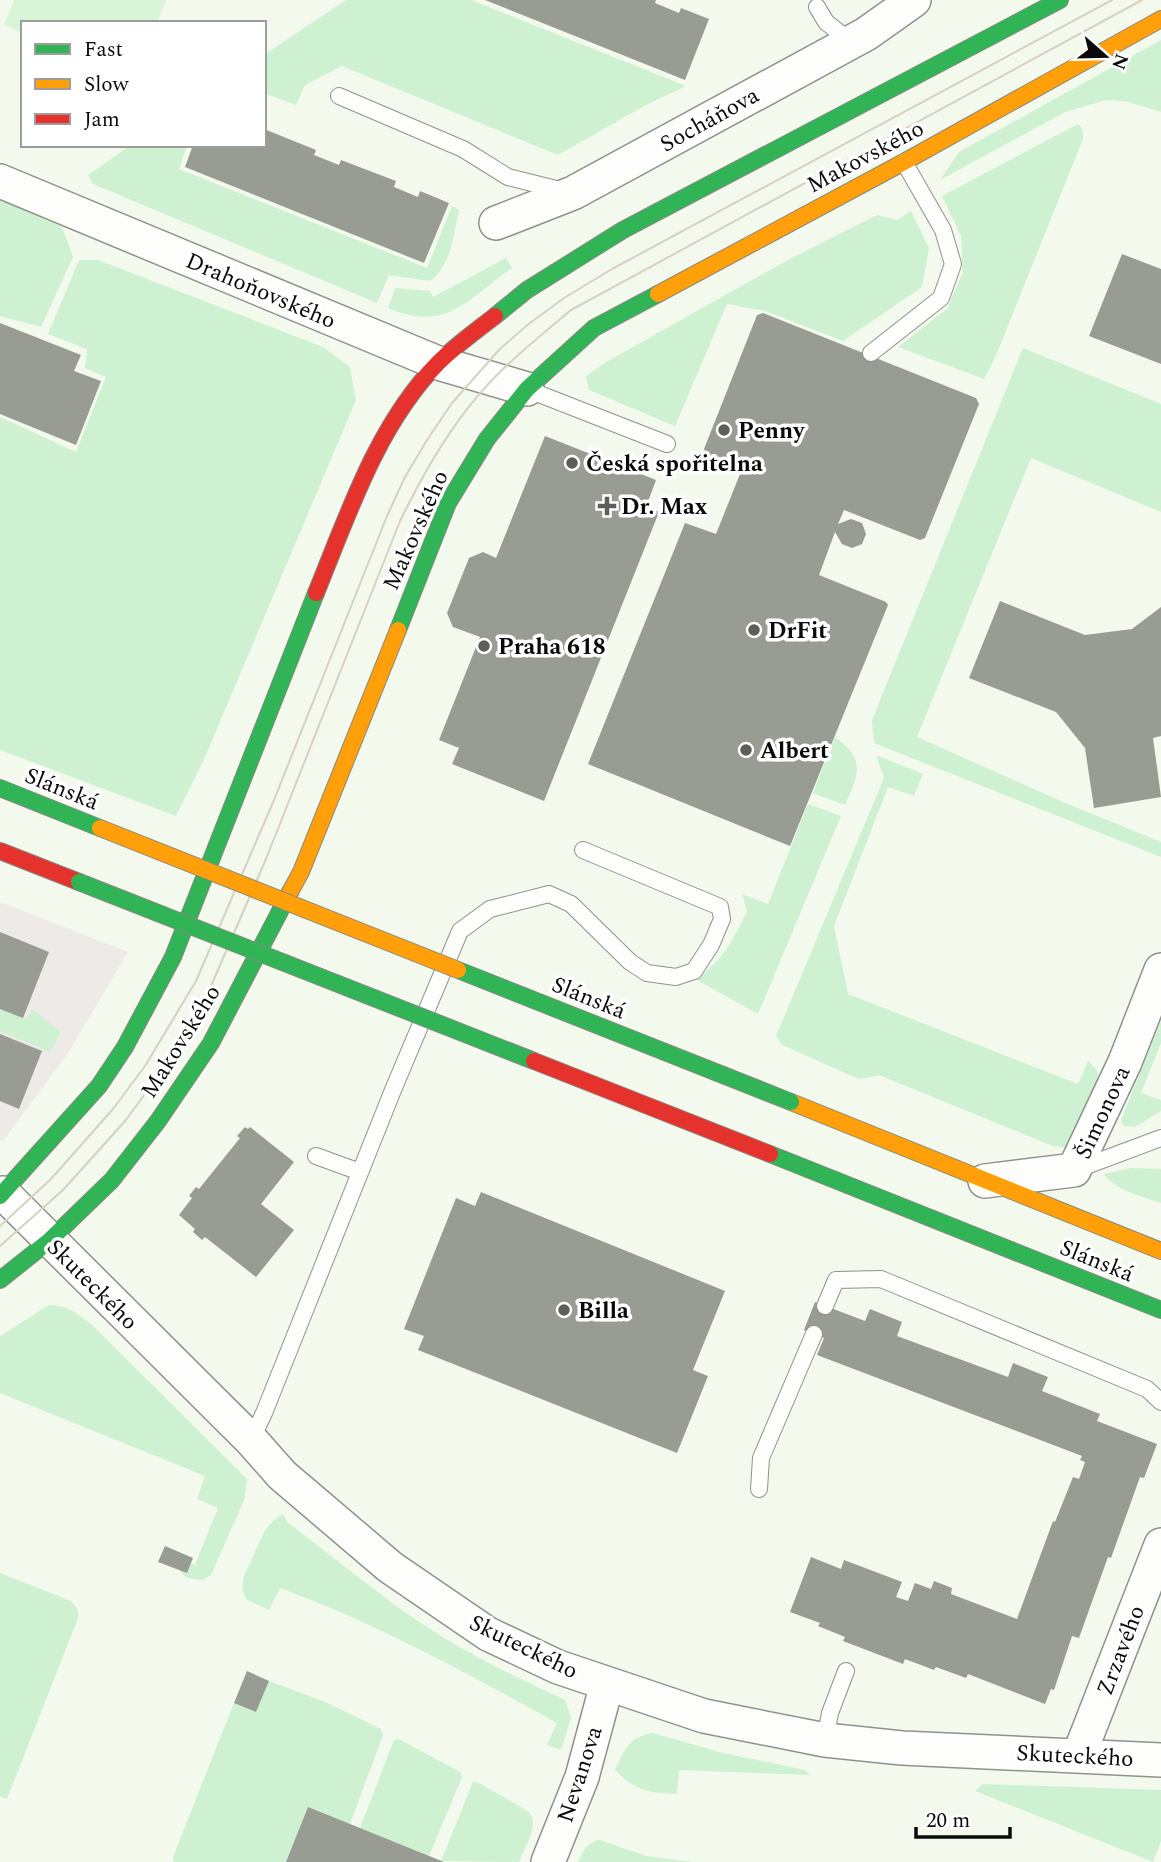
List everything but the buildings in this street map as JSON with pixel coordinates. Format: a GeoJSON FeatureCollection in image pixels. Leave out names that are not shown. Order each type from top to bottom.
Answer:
{"type":"FeatureCollection","features":[{"type":"Feature","properties":{"kind":"street","name":"Socháňova"},"geometry":{"type":"LineString","coordinates":[[496,223],[573,193],[851,42],[914,0]]}},
{"type":"Feature","properties":{"kind":"street","name":"Makovského"},"geometry":{"type":"LineString","coordinates":[[1,1193],[99,1086],[125,1047],[167,968],[306,614],[354,502],[381,444],[408,400],[438,363],[527,290],[623,230],[1060,0]]}},
{"type":"Feature","properties":{"kind":"street","name":"Makovského"},"geometry":{"type":"LineString","coordinates":[[0,1280],[49,1241],[112,1180],[158,1121],[211,1043],[301,872],[448,503],[486,439],[527,389],[594,328],[904,162],[1161,19]]}},
{"type":"Feature","properties":{"kind":"street","name":"Drahoňovského"},"geometry":{"type":"LineString","coordinates":[[0,181],[438,363],[527,389]]}},
{"type":"Feature","properties":{"kind":"street","name":"Slánská"},"geometry":{"type":"LineString","coordinates":[[0,788],[1161,1251]]}},
{"type":"Feature","properties":{"kind":"street","name":"Slánská"},"geometry":{"type":"LineString","coordinates":[[0,850],[1161,1310]]}},
{"type":"Feature","properties":{"kind":"street","name":"Šimonova"},"geometry":{"type":"LineString","coordinates":[[985,1181],[1074,1170],[1125,1062],[1161,970]]}},
{"type":"Feature","properties":{"kind":"street","name":"Skuteckého"},"geometry":{"type":"LineString","coordinates":[[1,1193],[251,1440],[282,1475],[401,1575],[488,1634],[558,1667],[704,1716],[825,1740],[902,1748],[1161,1760]]}},
{"type":"Feature","properties":{"kind":"street","name":"Zrzavého"},"geometry":{"type":"LineString","coordinates":[[1079,1755],[1161,1545]]}},
{"type":"Feature","properties":{"kind":"street","name":"Nevanova"},"geometry":{"type":"LineString","coordinates":[[548,1862],[582,1777],[607,1684]]}},
{"type":"Feature","properties":{"kind":"lane"},"geometry":{"type":"LineString","coordinates":[[817,7],[826,22],[851,42]]}},
{"type":"Feature","properties":{"kind":"lane"},"geometry":{"type":"LineString","coordinates":[[339,96],[463,149],[508,177],[573,193]]}},
{"type":"Feature","properties":{"kind":"lane"},"geometry":{"type":"LineString","coordinates":[[871,353],[941,298],[953,264],[943,230],[904,162]]}},
{"type":"Feature","properties":{"kind":"lane"},"geometry":{"type":"LineString","coordinates":[[527,389],[667,444]]}},
{"type":"Feature","properties":{"kind":"lane"},"geometry":{"type":"LineString","coordinates":[[251,1440],[460,931],[490,909],[549,894],[571,904],[630,962],[648,973],[676,977],[694,971],[711,945],[722,919],[720,907],[583,850]]}},
{"type":"Feature","properties":{"kind":"lane"},"geometry":{"type":"LineString","coordinates":[[1074,1170],[1161,1138]]}},
{"type":"Feature","properties":{"kind":"lane"},"geometry":{"type":"LineString","coordinates":[[316,1156],[360,1172]]}},
{"type":"Feature","properties":{"kind":"lane"},"geometry":{"type":"LineString","coordinates":[[825,1306],[836,1280],[881,1279],[1147,1389],[1161,1402]]}},
{"type":"Feature","properties":{"kind":"lane"},"geometry":{"type":"LineString","coordinates":[[759,1489],[761,1458],[814,1334]]}},
{"type":"Feature","properties":{"kind":"lane"},"geometry":{"type":"LineString","coordinates":[[825,1740],[830,1713],[846,1671]]}},
{"type":"Feature","properties":{"kind":"shaded area"},"geometry":{"type":"Polygon","coordinates":[[[0,902],[128,952],[68,1053],[3,1141],[0,1141],[0,902]]]}},
{"type":"Feature","properties":{"kind":"green space"},"geometry":{"type":"Polygon","coordinates":[[[14,0],[166,0],[158,21],[21,21],[21,32],[4,25],[14,0]]]}},
{"type":"Feature","properties":{"kind":"green space"},"geometry":{"type":"Polygon","coordinates":[[[346,0],[471,0],[686,86],[646,105],[558,155],[342,66],[305,85],[296,105],[266,94],[266,54],[346,0]]]}},
{"type":"Feature","properties":{"kind":"green space"},"geometry":{"type":"Polygon","coordinates":[[[1161,40],[1161,112],[1125,101],[1106,100],[1065,112],[940,180],[959,152],[1161,40]]]}},
{"type":"Feature","properties":{"kind":"green space"},"geometry":{"type":"Polygon","coordinates":[[[1078,124],[1082,128],[1083,139],[995,358],[984,379],[898,347],[947,309],[963,272],[961,236],[942,196],[1078,124]]]}},
{"type":"Feature","properties":{"kind":"green space"},"geometry":{"type":"Polygon","coordinates":[[[128,147],[186,147],[179,169],[427,268],[452,206],[459,210],[447,258],[437,274],[430,281],[389,275],[377,303],[93,184],[88,175],[128,147]]]}},
{"type":"Feature","properties":{"kind":"green space"},"geometry":{"type":"Polygon","coordinates":[[[0,200],[62,227],[73,257],[41,327],[0,316],[0,200]]]}},
{"type":"Feature","properties":{"kind":"green space"},"geometry":{"type":"Polygon","coordinates":[[[911,211],[929,248],[922,287],[843,341],[765,311],[727,304],[675,426],[589,390],[586,376],[608,361],[786,261],[877,215],[897,220],[911,211]]]}},
{"type":"Feature","properties":{"kind":"green space"},"geometry":{"type":"Polygon","coordinates":[[[506,258],[512,268],[469,301],[441,315],[408,315],[388,308],[395,288],[430,291],[433,297],[506,258]]]}},
{"type":"Feature","properties":{"kind":"green space"},"geometry":{"type":"Polygon","coordinates":[[[79,260],[98,260],[323,347],[350,367],[356,400],[205,757],[176,816],[0,750],[0,417],[76,452],[106,377],[85,368],[87,349],[48,334],[79,260]]]}},
{"type":"Feature","properties":{"kind":"green space"},"geometry":{"type":"Polygon","coordinates":[[[1023,348],[1161,404],[1161,512],[1031,458],[917,737],[1161,842],[1161,857],[874,743],[872,720],[1023,348]]]}},
{"type":"Feature","properties":{"kind":"green space"},"geometry":{"type":"Polygon","coordinates":[[[835,737],[852,753],[856,761],[856,776],[845,805],[813,793],[835,737]]]}},
{"type":"Feature","properties":{"kind":"green space"},"geometry":{"type":"Polygon","coordinates":[[[876,755],[923,774],[914,796],[888,787],[834,926],[848,994],[1078,1084],[1088,1061],[1096,1069],[1100,1080],[1071,1148],[1053,1146],[879,1075],[859,1079],[782,1045],[776,1036],[884,778],[876,755]]]}},
{"type":"Feature","properties":{"kind":"green space"},"geometry":{"type":"Polygon","coordinates":[[[808,804],[841,816],[758,1014],[695,979],[713,966],[737,932],[747,912],[742,894],[768,904],[808,804]]]}},
{"type":"Feature","properties":{"kind":"green space"},"geometry":{"type":"Polygon","coordinates":[[[0,1009],[27,1019],[32,1009],[61,1032],[50,1052],[0,1031],[0,1009]]]}},
{"type":"Feature","properties":{"kind":"green space"},"geometry":{"type":"Polygon","coordinates":[[[1161,1021],[1161,1043],[1141,1093],[1161,1100],[1161,1111],[1135,1127],[1124,1126],[1121,1120],[1161,1021]]]}},
{"type":"Feature","properties":{"kind":"green space"},"geometry":{"type":"Polygon","coordinates":[[[1131,1168],[1161,1169],[1161,1203],[1122,1189],[1104,1174],[1131,1168]]]}},
{"type":"Feature","properties":{"kind":"green space"},"geometry":{"type":"Polygon","coordinates":[[[49,1305],[67,1308],[91,1324],[247,1479],[245,1498],[211,1575],[202,1580],[187,1578],[177,1568],[175,1557],[195,1565],[218,1508],[197,1499],[205,1476],[0,1393],[0,1336],[49,1305]]]}},
{"type":"Feature","properties":{"kind":"green space"},"geometry":{"type":"Polygon","coordinates":[[[283,1514],[287,1522],[382,1596],[433,1631],[489,1663],[565,1700],[571,1718],[561,1750],[547,1745],[557,1723],[387,1633],[280,1588],[269,1610],[247,1600],[242,1590],[244,1576],[265,1530],[283,1514]]]}},
{"type":"Feature","properties":{"kind":"green space"},"geometry":{"type":"Polygon","coordinates":[[[0,1573],[71,1601],[78,1610],[78,1618],[7,1799],[0,1796],[0,1573]]]}},
{"type":"Feature","properties":{"kind":"green space"},"geometry":{"type":"Polygon","coordinates":[[[269,1681],[323,1701],[381,1729],[383,1735],[350,1824],[286,1862],[174,1862],[173,1857],[234,1703],[256,1712],[269,1681]]]}},
{"type":"Feature","properties":{"kind":"green space"},"geometry":{"type":"Polygon","coordinates":[[[653,1733],[723,1753],[805,1770],[810,1775],[679,1770],[677,1794],[650,1792],[636,1787],[615,1770],[624,1751],[633,1741],[653,1733]]]}},
{"type":"Feature","properties":{"kind":"green space"},"geometry":{"type":"Polygon","coordinates":[[[399,1739],[460,1772],[462,1777],[429,1856],[360,1828],[394,1740],[399,1739]]]}},
{"type":"Feature","properties":{"kind":"green space"},"geometry":{"type":"Polygon","coordinates":[[[473,1782],[529,1812],[532,1817],[532,1830],[519,1862],[441,1861],[473,1782]]]}},
{"type":"Feature","properties":{"kind":"green space"},"geometry":{"type":"Polygon","coordinates":[[[983,1784],[1161,1790],[1161,1841],[1153,1862],[975,1791],[983,1784]]]}},
{"type":"Feature","properties":{"kind":"green space"},"geometry":{"type":"Polygon","coordinates":[[[600,1840],[646,1856],[693,1862],[578,1862],[589,1845],[600,1840]]]}},
{"type":"Feature","properties":{"kind":"tram line"},"geometry":{"type":"LineString","coordinates":[[0,1226],[51,1179],[113,1109],[145,1066],[196,981],[274,800],[405,477],[452,403],[499,350],[564,298],[612,269],[1112,0]]}},
{"type":"Feature","properties":{"kind":"tram line"},"geometry":{"type":"LineString","coordinates":[[0,1246],[63,1190],[126,1120],[160,1073],[211,986],[266,859],[400,521],[441,446],[466,410],[494,378],[571,310],[1142,0]]}},
{"type":"Feature","properties":{"kind":"traffic: fast"},"geometry":{"type":"LineString","coordinates":[[495,316],[527,290],[623,230],[1060,0]]}},
{"type":"Feature","properties":{"kind":"traffic: fast"},"geometry":{"type":"LineString","coordinates":[[398,630],[448,503],[487,439],[527,389],[594,328],[658,294]]}},
{"type":"Feature","properties":{"kind":"traffic: fast"},"geometry":{"type":"LineString","coordinates":[[0,1196],[99,1086],[125,1047],[173,957],[316,593]]}},
{"type":"Feature","properties":{"kind":"traffic: fast"},"geometry":{"type":"LineString","coordinates":[[0,788],[100,828]]}},
{"type":"Feature","properties":{"kind":"traffic: fast"},"geometry":{"type":"LineString","coordinates":[[79,882],[534,1061]]}},
{"type":"Feature","properties":{"kind":"traffic: fast"},"geometry":{"type":"LineString","coordinates":[[0,1280],[49,1241],[112,1180],[158,1121],[211,1043],[290,892]]}},
{"type":"Feature","properties":{"kind":"traffic: fast"},"geometry":{"type":"LineString","coordinates":[[458,970],[791,1102]]}},
{"type":"Feature","properties":{"kind":"traffic: fast"},"geometry":{"type":"LineString","coordinates":[[770,1154],[1161,1310]]}},
{"type":"Feature","properties":{"kind":"traffic: slow"},"geometry":{"type":"LineString","coordinates":[[658,294],[904,162],[1161,19]]}},
{"type":"Feature","properties":{"kind":"traffic: slow"},"geometry":{"type":"LineString","coordinates":[[290,892],[301,872],[398,630]]}},
{"type":"Feature","properties":{"kind":"traffic: slow"},"geometry":{"type":"LineString","coordinates":[[100,828],[458,970]]}},
{"type":"Feature","properties":{"kind":"traffic: slow"},"geometry":{"type":"LineString","coordinates":[[791,1102],[1161,1251]]}},
{"type":"Feature","properties":{"kind":"traffic: jam"},"geometry":{"type":"LineString","coordinates":[[316,593],[366,472],[398,414],[438,363],[495,316]]}},
{"type":"Feature","properties":{"kind":"traffic: jam"},"geometry":{"type":"LineString","coordinates":[[0,851],[79,882]]}},
{"type":"Feature","properties":{"kind":"traffic: jam"},"geometry":{"type":"LineString","coordinates":[[534,1061],[770,1154]]}},
{"type":"Feature","properties":{"kind":"place","name":"Penny"},"geometry":{"type":"Point","coordinates":[724,430]}},
{"type":"Feature","properties":{"kind":"place","name":"Česká spořitelna"},"geometry":{"type":"Point","coordinates":[572,463]}},
{"type":"Feature","properties":{"kind":"place","name":"Dr. Max"},"geometry":{"type":"Point","coordinates":[607,506]}},
{"type":"Feature","properties":{"kind":"place","name":"DrFit"},"geometry":{"type":"Point","coordinates":[754,630]}},
{"type":"Feature","properties":{"kind":"place","name":"Praha 618"},"geometry":{"type":"Point","coordinates":[484,646]}},
{"type":"Feature","properties":{"kind":"place","name":"Albert"},"geometry":{"type":"Point","coordinates":[746,750]}},
{"type":"Feature","properties":{"kind":"place","name":"Billa"},"geometry":{"type":"Point","coordinates":[564,1310]}}]}
